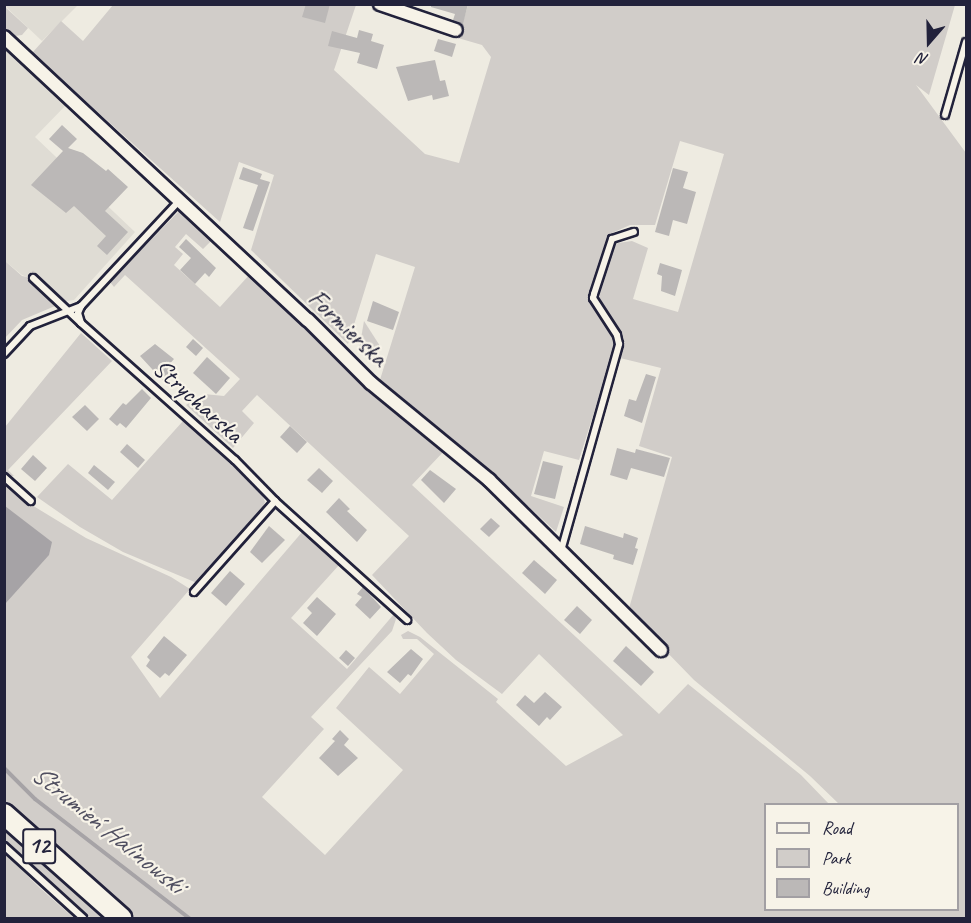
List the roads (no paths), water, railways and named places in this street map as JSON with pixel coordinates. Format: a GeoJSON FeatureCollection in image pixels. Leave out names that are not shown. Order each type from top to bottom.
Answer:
{"type":"FeatureCollection","features":[{"type":"Feature","properties":{"kind":"main road","name":"12"},"geometry":{"type":"LineString","coordinates":[[4,814],[121,918]]}},
{"type":"Feature","properties":{"kind":"street"},"geometry":{"type":"LineString","coordinates":[[387,6],[456,30]]}},
{"type":"Feature","properties":{"kind":"street","name":"Formierska"},"geometry":{"type":"LineString","coordinates":[[4,37],[308,320],[371,383],[489,480],[661,650]]}},
{"type":"Feature","properties":{"kind":"lane"},"geometry":{"type":"LineString","coordinates":[[945,115],[966,42]]}},
{"type":"Feature","properties":{"kind":"lane"},"geometry":{"type":"LineString","coordinates":[[81,323],[78,313],[81,306],[180,200]]}},
{"type":"Feature","properties":{"kind":"lane"},"geometry":{"type":"LineString","coordinates":[[561,551],[619,344],[617,335],[593,298],[612,239],[634,232]]}},
{"type":"Feature","properties":{"kind":"lane","name":"Strycharska"},"geometry":{"type":"LineString","coordinates":[[33,278],[407,620]]}},
{"type":"Feature","properties":{"kind":"lane"},"geometry":{"type":"LineString","coordinates":[[4,354],[30,326],[81,306]]}},
{"type":"Feature","properties":{"kind":"lane"},"geometry":{"type":"LineString","coordinates":[[4,477],[31,501]]}},
{"type":"Feature","properties":{"kind":"lane"},"geometry":{"type":"LineString","coordinates":[[194,592],[275,501]]}},
{"type":"Feature","properties":{"kind":"lane"},"geometry":{"type":"LineString","coordinates":[[4,846],[83,918]]}},
{"type":"Feature","properties":{"kind":"waterway","name":"Strumień Halinowski"},"geometry":{"type":"LineString","coordinates":[[4,768],[35,799],[189,918]]}}]}
